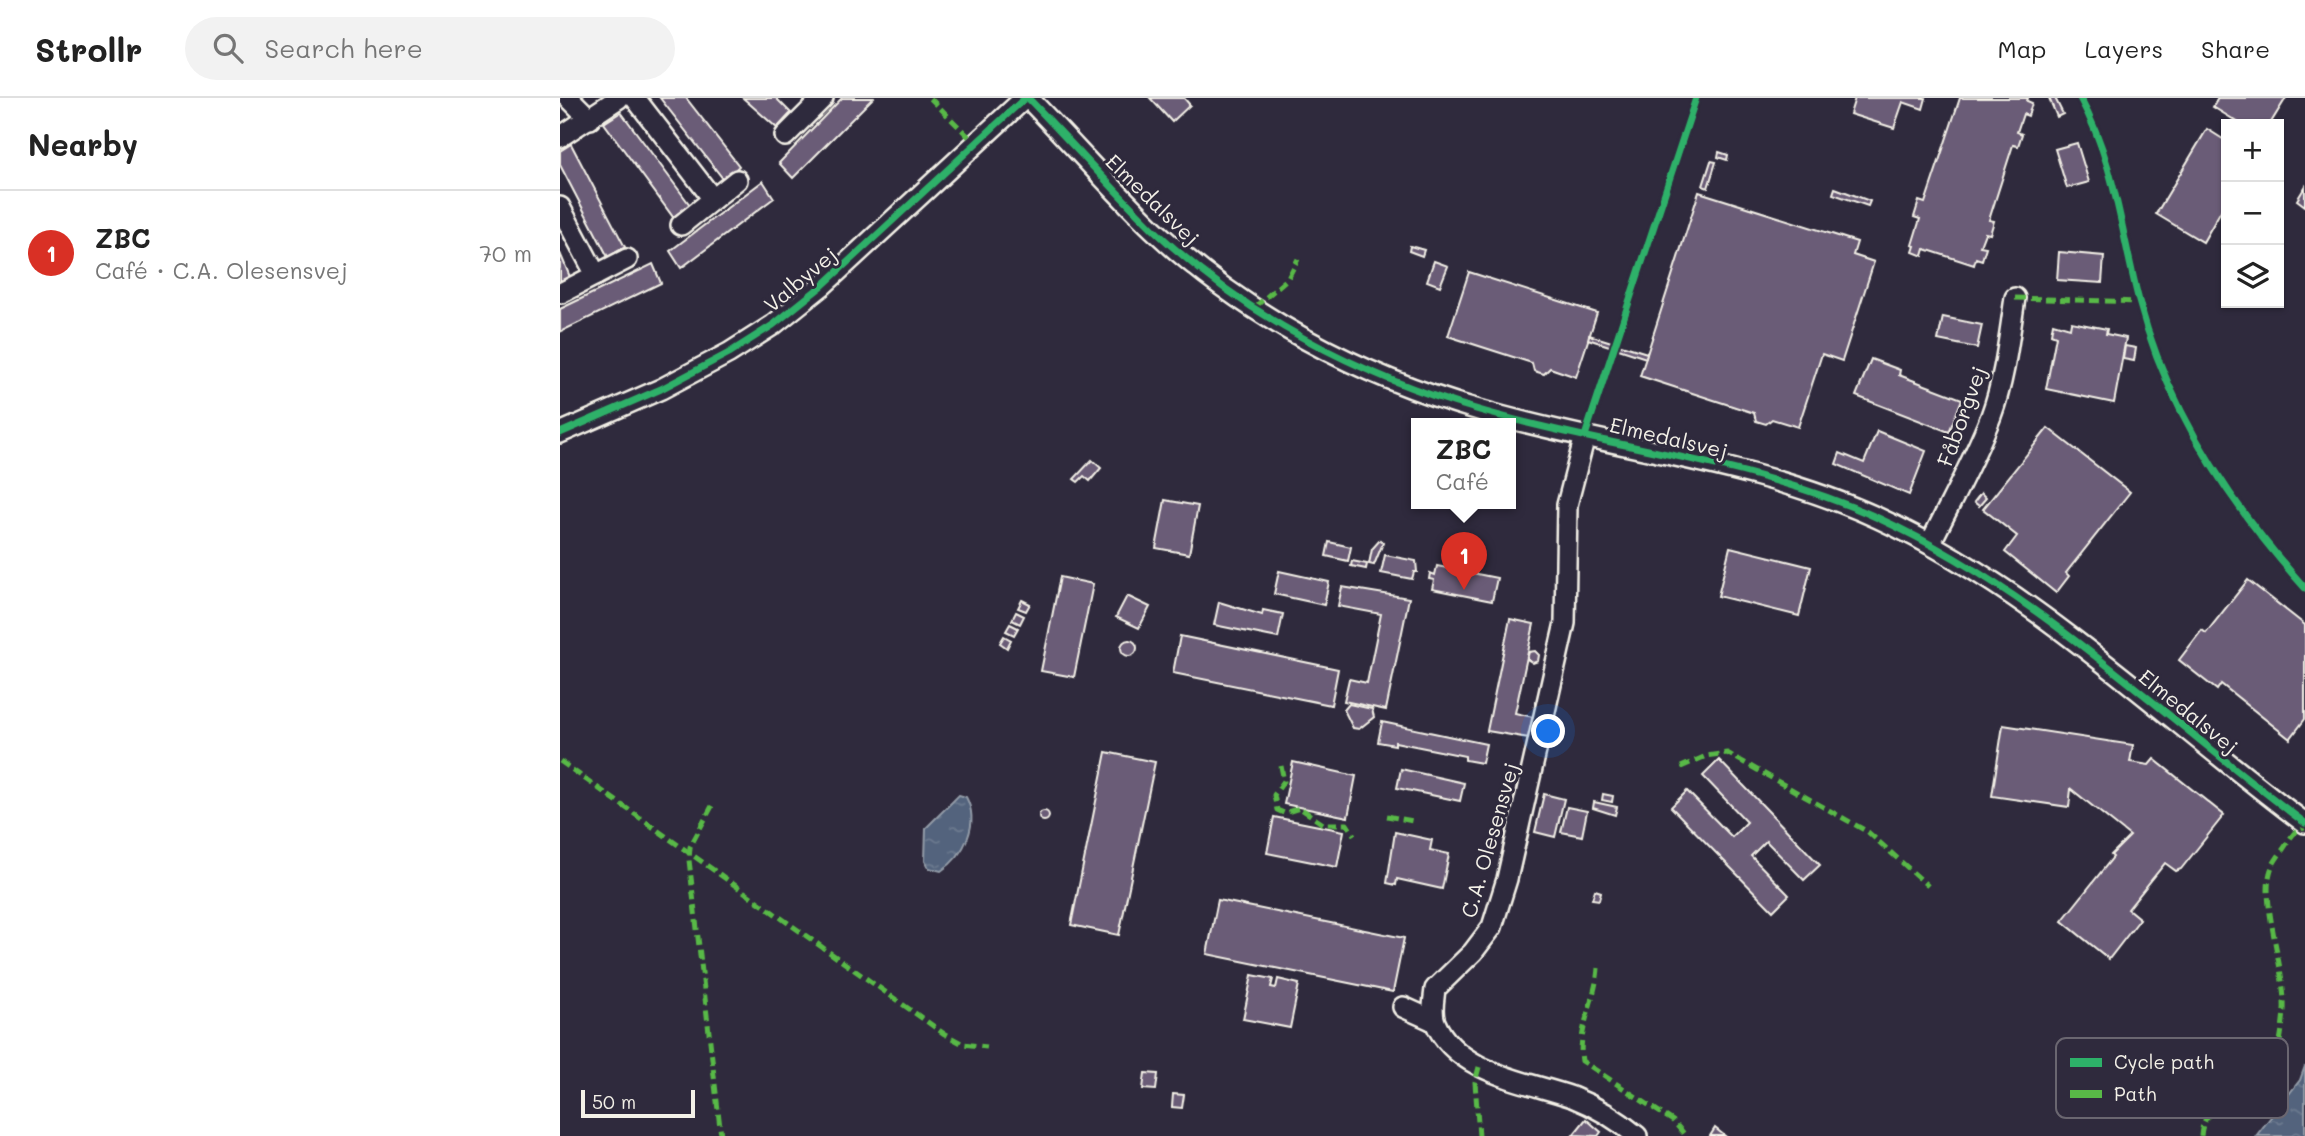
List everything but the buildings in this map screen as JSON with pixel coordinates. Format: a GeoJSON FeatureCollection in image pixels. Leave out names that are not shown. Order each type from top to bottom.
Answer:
{"type":"FeatureCollection","features":[{"type":"Feature","properties":{"kind":"street"},"geometry":{"type":"LineString","coordinates":[[569,98],[590,119]]}},
{"type":"Feature","properties":{"kind":"street"},"geometry":{"type":"LineString","coordinates":[[560,137],[620,98]]}},
{"type":"Feature","properties":{"kind":"street"},"geometry":{"type":"LineString","coordinates":[[635,98],[713,199]]}},
{"type":"Feature","properties":{"kind":"street","name":"Valbyvej"},"geometry":{"type":"LineString","coordinates":[[560,433],[662,389],[729,353],[773,325],[823,285],[1027,98]]}},
{"type":"Feature","properties":{"kind":"street","name":"Elmedalsvej"},"geometry":{"type":"LineString","coordinates":[[1027,98],[1154,229],[1213,278],[1283,326],[1348,362],[1413,389],[1509,418]]}},
{"type":"Feature","properties":{"kind":"street"},"geometry":{"type":"LineString","coordinates":[[785,136],[817,100]]}},
{"type":"Feature","properties":{"kind":"street"},"geometry":{"type":"LineString","coordinates":[[681,225],[737,180]]}},
{"type":"Feature","properties":{"kind":"street"},"geometry":{"type":"LineString","coordinates":[[560,207],[596,275]]}},
{"type":"Feature","properties":{"kind":"street"},"geometry":{"type":"LineString","coordinates":[[561,293],[627,259]]}},
{"type":"Feature","properties":{"kind":"street","name":"Fåborgvej"},"geometry":{"type":"LineString","coordinates":[[1930,544],[1974,457],[1992,413],[2004,368],[2015,298]]}},
{"type":"Feature","properties":{"kind":"street","name":"Elmedalsvej"},"geometry":{"type":"LineString","coordinates":[[1516,420],[1743,471],[1872,515],[1930,544],[2028,605],[2305,823]]}},
{"type":"Feature","properties":{"kind":"street","name":"C.A. Olesensvej"},"geometry":{"type":"LineString","coordinates":[[1434,1021],[1435,989],[1473,953],[1492,927],[1507,879],[1565,623],[1567,505],[1585,436]]}},
{"type":"Feature","properties":{"kind":"street"},"geometry":{"type":"LineString","coordinates":[[1403,1007],[1434,1021],[1448,1040],[1479,1067],[1575,1098],[1608,1115],[1637,1136]]}},
{"type":"Feature","properties":{"kind":"water"},"geometry":{"type":"Polygon","coordinates":[[[959,795],[966,797],[970,807],[971,828],[968,838],[957,856],[941,871],[929,868],[925,861],[926,828],[959,795]]]}},
{"type":"Feature","properties":{"kind":"water"},"geometry":{"type":"Polygon","coordinates":[[[2305,1066],[2305,1136],[2256,1136],[2270,1118],[2288,1118],[2288,1095],[2300,1080],[2305,1066]]]}},
{"type":"Feature","properties":{"kind":"marked path"},"geometry":{"type":"LineString","coordinates":[[930,98],[976,144]]}},
{"type":"Feature","properties":{"kind":"marked path"},"geometry":{"type":"LineString","coordinates":[[1255,307],[1288,278],[1298,259]]}},
{"type":"Feature","properties":{"kind":"marked path"},"geometry":{"type":"LineString","coordinates":[[2015,298],[2140,302]]}},
{"type":"Feature","properties":{"kind":"marked path"},"geometry":{"type":"LineString","coordinates":[[1681,767],[1706,756],[1727,753],[1868,832],[1928,886]]}},
{"type":"Feature","properties":{"kind":"marked path"},"geometry":{"type":"LineString","coordinates":[[560,761],[943,1033],[963,1044],[987,1047]]}},
{"type":"Feature","properties":{"kind":"marked path"},"geometry":{"type":"LineString","coordinates":[[1281,766],[1284,781],[1274,795],[1277,810],[1284,813],[1300,808],[1323,824],[1347,824],[1354,835]]}},
{"type":"Feature","properties":{"kind":"marked path"},"geometry":{"type":"LineString","coordinates":[[712,806],[690,847],[689,860],[721,1136]]}},
{"type":"Feature","properties":{"kind":"marked path"},"geometry":{"type":"LineString","coordinates":[[1387,816],[1413,821]]}},
{"type":"Feature","properties":{"kind":"marked path"},"geometry":{"type":"LineString","coordinates":[[2280,1038],[2284,995],[2268,886],[2271,869],[2277,858],[2294,834],[2305,828]]}},
{"type":"Feature","properties":{"kind":"marked path"},"geometry":{"type":"LineString","coordinates":[[1598,968],[1584,1026],[1582,1061],[1673,1121],[1686,1136]]}},
{"type":"Feature","properties":{"kind":"marked path"},"geometry":{"type":"LineString","coordinates":[[1479,1067],[1475,1082],[1479,1136]]}},
{"type":"Feature","properties":{"kind":"marked path"},"geometry":{"type":"LineString","coordinates":[[2201,1136],[2207,1118]]}},
{"type":"Feature","properties":{"kind":"cycle path"},"geometry":{"type":"LineString","coordinates":[[560,433],[661,389],[729,353],[773,325],[823,285],[1025,98]]}},
{"type":"Feature","properties":{"kind":"cycle path"},"geometry":{"type":"LineString","coordinates":[[1028,98],[1153,229],[1225,289],[1264,315],[1305,339],[1390,379],[1434,396],[1510,418]]}},
{"type":"Feature","properties":{"kind":"cycle path"},"geometry":{"type":"LineString","coordinates":[[1585,436],[1696,98]]}},
{"type":"Feature","properties":{"kind":"cycle path"},"geometry":{"type":"LineString","coordinates":[[2080,98],[2092,122],[2109,172],[2151,341],[2184,418],[2227,489],[2305,588]]}},
{"type":"Feature","properties":{"kind":"cycle path"},"geometry":{"type":"LineString","coordinates":[[1516,420],[1781,482],[1878,518],[1937,548],[2047,619],[2305,823]]}},
{"type":"Feature","properties":{"kind":"place","name":"ZBC"},"geometry":{"type":"Point","coordinates":[1464,590]}}]}
